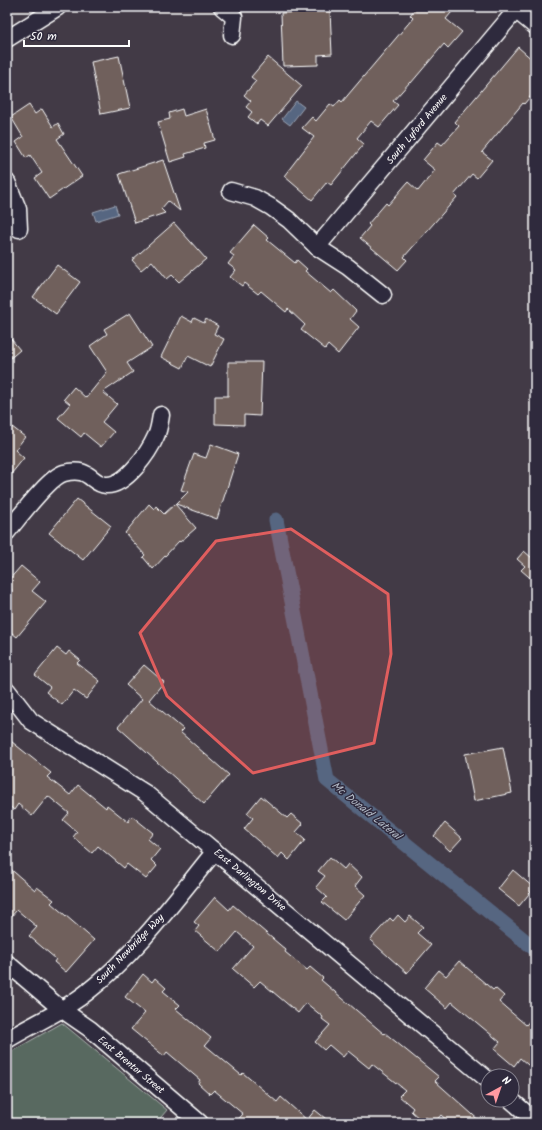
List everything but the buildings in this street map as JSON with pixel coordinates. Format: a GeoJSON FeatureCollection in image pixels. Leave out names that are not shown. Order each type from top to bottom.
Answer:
{"type":"FeatureCollection","features":[{"type":"Feature","properties":{"kind":"street"},"geometry":{"type":"LineString","coordinates":[[7,39],[58,7]]}},
{"type":"Feature","properties":{"kind":"street"},"geometry":{"type":"LineString","coordinates":[[222,7],[234,17],[232,35]]}},
{"type":"Feature","properties":{"kind":"street"},"geometry":{"type":"LineString","coordinates":[[514,9],[535,26]]}},
{"type":"Feature","properties":{"kind":"street","name":"South Lyford Avenue"},"geometry":{"type":"LineString","coordinates":[[317,247],[514,9]]}},
{"type":"Feature","properties":{"kind":"street"},"geometry":{"type":"LineString","coordinates":[[7,182],[18,209],[19,229]]}},
{"type":"Feature","properties":{"kind":"street"},"geometry":{"type":"LineString","coordinates":[[231,191],[255,198],[271,207],[289,220],[317,247],[348,267],[384,295]]}},
{"type":"Feature","properties":{"kind":"street"},"geometry":{"type":"LineString","coordinates":[[7,532],[49,483],[63,473],[82,471],[105,485],[118,484],[130,475],[157,435],[161,415]]}},
{"type":"Feature","properties":{"kind":"street","name":"East Darlington Drive"},"geometry":{"type":"LineString","coordinates":[[7,690],[31,721],[145,793],[480,1073]]}},
{"type":"Feature","properties":{"kind":"street","name":"South Newbridge Way"},"geometry":{"type":"LineString","coordinates":[[7,1040],[85,994],[109,974],[170,907],[216,851]]}},
{"type":"Feature","properties":{"kind":"street","name":"East Brentor Street"},"geometry":{"type":"LineString","coordinates":[[7,963],[61,1009],[90,1029],[200,1123]]}},
{"type":"Feature","properties":{"kind":"street"},"geometry":{"type":"LineString","coordinates":[[520,1108],[535,1121]]}},
{"type":"Feature","properties":{"kind":"highlighted area"},"geometry":{"type":"Polygon","coordinates":[[[291,529],[388,594],[391,654],[374,743],[253,773],[167,696],[140,633],[216,541],[291,529]]]}},
{"type":"Feature","properties":{"kind":"green space"},"geometry":{"type":"Polygon","coordinates":[[[62,1023],[167,1110],[156,1123],[7,1123],[7,1054],[62,1023]]]}},
{"type":"Feature","properties":{"kind":"water"},"geometry":{"type":"Polygon","coordinates":[[[296,101],[304,107],[290,125],[282,119],[296,101]]]}},
{"type":"Feature","properties":{"kind":"water"},"geometry":{"type":"Polygon","coordinates":[[[115,205],[118,214],[96,221],[93,212],[115,205]]]}},
{"type":"Feature","properties":{"kind":"waterway","name":"Mc Donald Lateral"},"geometry":{"type":"LineString","coordinates":[[276,520],[327,780],[535,949]]}}]}
